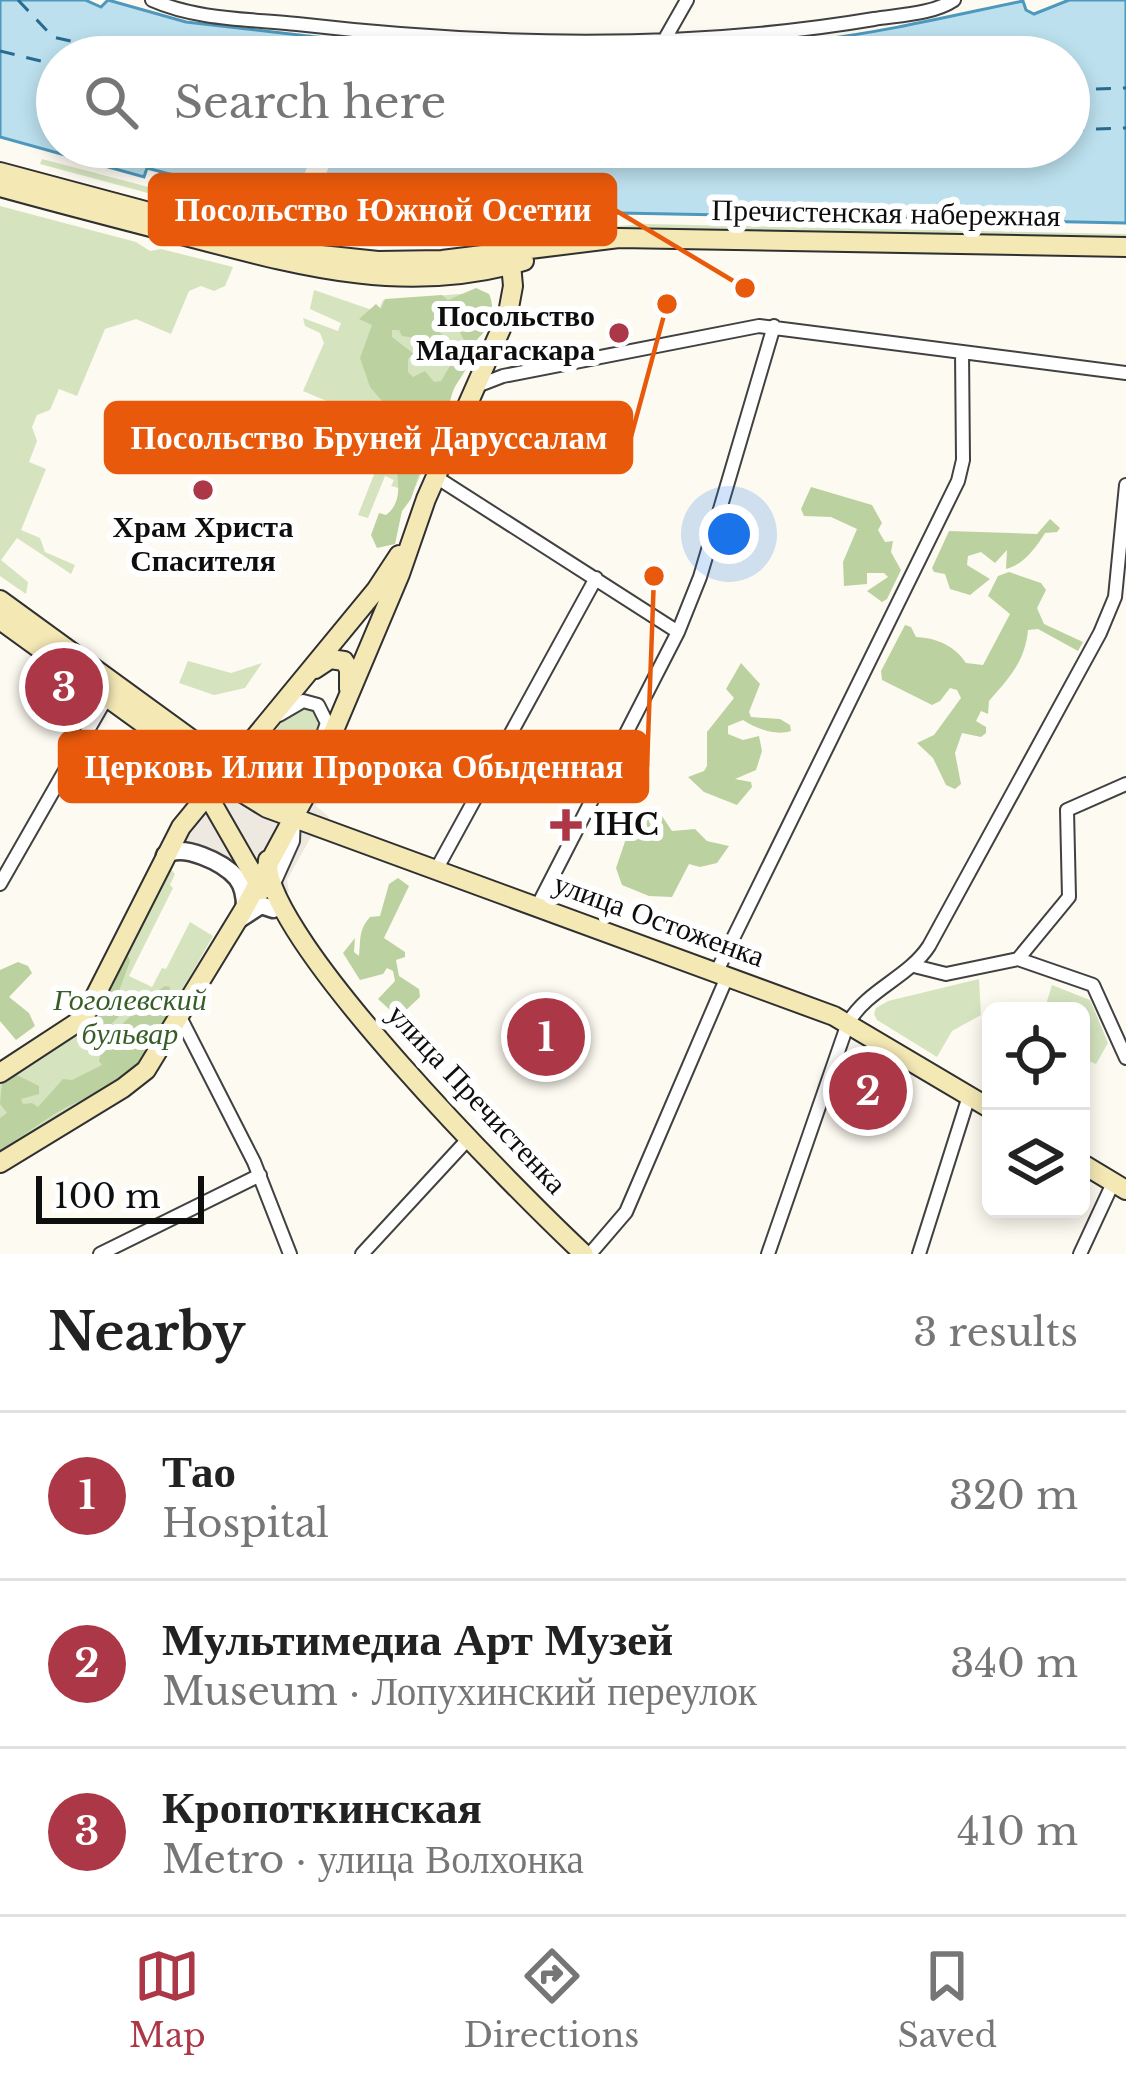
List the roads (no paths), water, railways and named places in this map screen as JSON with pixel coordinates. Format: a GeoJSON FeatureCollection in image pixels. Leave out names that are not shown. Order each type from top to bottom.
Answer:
{"type":"FeatureCollection","features":[{"type":"Feature","properties":{"kind":"main road","name":"Пречистенская набережная"},"geometry":{"type":"LineString","coordinates":[[0,172],[330,258],[511,259]]}},
{"type":"Feature","properties":{"kind":"main road","name":"Пречистенская набережная"},"geometry":{"type":"LineString","coordinates":[[0,187],[350,275],[443,275],[573,243],[633,238],[1126,248]]}},
{"type":"Feature","properties":{"kind":"main road"},"geometry":{"type":"LineString","coordinates":[[0,1163],[132,1082],[154,1061],[241,915],[294,816],[348,695],[508,313],[511,259]]}},
{"type":"Feature","properties":{"kind":"main road"},"geometry":{"type":"LineString","coordinates":[[0,1073],[84,1018],[165,855],[219,780],[376,590],[414,530]]}},
{"type":"Feature","properties":{"kind":"main road"},"geometry":{"type":"LineString","coordinates":[[0,600],[219,780]]}},
{"type":"Feature","properties":{"kind":"main road"},"geometry":{"type":"LineString","coordinates":[[0,620],[219,780]]}},
{"type":"Feature","properties":{"kind":"main road"},"geometry":{"type":"LineString","coordinates":[[302,680],[325,662],[339,659],[349,669],[348,695]]}},
{"type":"Feature","properties":{"kind":"main road"},"geometry":{"type":"LineString","coordinates":[[173,746],[219,780]]}},
{"type":"Feature","properties":{"kind":"main road","name":"улица Остоженка"},"geometry":{"type":"LineString","coordinates":[[219,780],[294,816],[848,1023],[982,1104]]}},
{"type":"Feature","properties":{"kind":"main road","name":"улица Пречистенка"},"geometry":{"type":"LineString","coordinates":[[219,780],[257,883],[276,904]]}},
{"type":"Feature","properties":{"kind":"main road","name":"улица Пречистенка"},"geometry":{"type":"LineString","coordinates":[[270,856],[269,880],[276,904],[300,949],[382,1045],[583,1253]]}},
{"type":"Feature","properties":{"kind":"main road"},"geometry":{"type":"LineString","coordinates":[[1090,1169],[1119,1187]]}},
{"type":"Feature","properties":{"kind":"street"},"geometry":{"type":"LineString","coordinates":[[152,0],[194,13],[403,36]]}},
{"type":"Feature","properties":{"kind":"street"},"geometry":{"type":"LineString","coordinates":[[667,36],[687,0]]}},
{"type":"Feature","properties":{"kind":"street"},"geometry":{"type":"LineString","coordinates":[[687,36],[794,31],[952,2]]}},
{"type":"Feature","properties":{"kind":"street"},"geometry":{"type":"LineString","coordinates":[[476,387],[503,376],[774,326],[1126,373]]}},
{"type":"Feature","properties":{"kind":"street"},"geometry":{"type":"LineString","coordinates":[[537,908],[678,632],[700,577],[774,326]]}},
{"type":"Feature","properties":{"kind":"street"},"geometry":{"type":"LineString","coordinates":[[583,1253],[625,1214],[722,975],[958,481],[963,460],[962,352]]}},
{"type":"Feature","properties":{"kind":"street"},"geometry":{"type":"LineString","coordinates":[[436,477],[678,632]]}},
{"type":"Feature","properties":{"kind":"street"},"geometry":{"type":"LineString","coordinates":[[768,1254],[848,1023],[867,998],[914,966],[929,946],[1100,633],[1114,597],[1126,485]]}},
{"type":"Feature","properties":{"kind":"street"},"geometry":{"type":"LineString","coordinates":[[436,870],[596,578]]}},
{"type":"Feature","properties":{"kind":"street"},"geometry":{"type":"LineString","coordinates":[[0,884],[107,698]]}},
{"type":"Feature","properties":{"kind":"street"},"geometry":{"type":"LineString","coordinates":[[165,855],[184,849],[231,873],[241,884],[241,915],[276,904],[277,871],[293,842],[294,801],[325,730],[326,716],[318,705],[303,701],[273,718]]}},
{"type":"Feature","properties":{"kind":"street"},"geometry":{"type":"LineString","coordinates":[[1018,958],[1070,897],[1067,810],[1126,784]]}},
{"type":"Feature","properties":{"kind":"street"},"geometry":{"type":"LineString","coordinates":[[914,966],[946,974],[1018,958],[1094,985],[1126,1058]]}},
{"type":"Feature","properties":{"kind":"street"},"geometry":{"type":"LineString","coordinates":[[180,1017],[260,1175],[290,1254]]}},
{"type":"Feature","properties":{"kind":"street"},"geometry":{"type":"LineString","coordinates":[[919,1254],[969,1096]]}},
{"type":"Feature","properties":{"kind":"street"},"geometry":{"type":"LineString","coordinates":[[362,1254],[470,1137]]}},
{"type":"Feature","properties":{"kind":"street"},"geometry":{"type":"LineString","coordinates":[[100,1254],[260,1175]]}},
{"type":"Feature","properties":{"kind":"street"},"geometry":{"type":"LineString","coordinates":[[1080,1254],[1119,1187]]}},
{"type":"Feature","properties":{"kind":"water"},"geometry":{"type":"Polygon","coordinates":[[[0,0],[85,0],[101,7],[108,0],[186,22],[308,36],[36,36],[36,147],[0,137],[0,0]]]}},
{"type":"Feature","properties":{"kind":"water"},"geometry":{"type":"Polygon","coordinates":[[[1069,0],[1126,0],[1126,223],[619,213],[440,238],[353,229],[353,222],[294,197],[264,199],[147,168],[1090,168],[1090,36],[842,36],[1023,1],[1034,14],[1069,0]]]}},
{"type":"Feature","properties":{"kind":"water"},"geometry":{"type":"Polygon","coordinates":[[[112,168],[147,168],[144,177],[112,168]]]}},
{"type":"Feature","properties":{"kind":"place","name":"Посольство Южной Осетии"},"geometry":{"type":"Point","coordinates":[745,288]}},
{"type":"Feature","properties":{"kind":"place","name":"Посольство Бруней Даруссалам"},"geometry":{"type":"Point","coordinates":[667,304]}},
{"type":"Feature","properties":{"kind":"place","name":"Посольство Мадагаскара"},"geometry":{"type":"Point","coordinates":[619,333]}},
{"type":"Feature","properties":{"kind":"place","name":"Храм Христа Спасителя"},"geometry":{"type":"Point","coordinates":[203,490]}},
{"type":"Feature","properties":{"kind":"place","name":"Церковь Илии Пророка Обыденная"},"geometry":{"type":"Point","coordinates":[654,576]}},
{"type":"Feature","properties":{"kind":"place","name":"Кропоткинская"},"geometry":{"type":"Point","coordinates":[64,687]}},
{"type":"Feature","properties":{"kind":"place","name":"IHC"},"geometry":{"type":"Point","coordinates":[566,825]}},
{"type":"Feature","properties":{"kind":"place","name":"Тао"},"geometry":{"type":"Point","coordinates":[546,1037]}},
{"type":"Feature","properties":{"kind":"place","name":"Мультимедиа Арт Музей"},"geometry":{"type":"Point","coordinates":[868,1091]}},
{"type":"Feature","properties":{"kind":"park label","name":"Гоголевский бульвар"},"geometry":{"type":"Point","coordinates":[130,1017]}}]}
